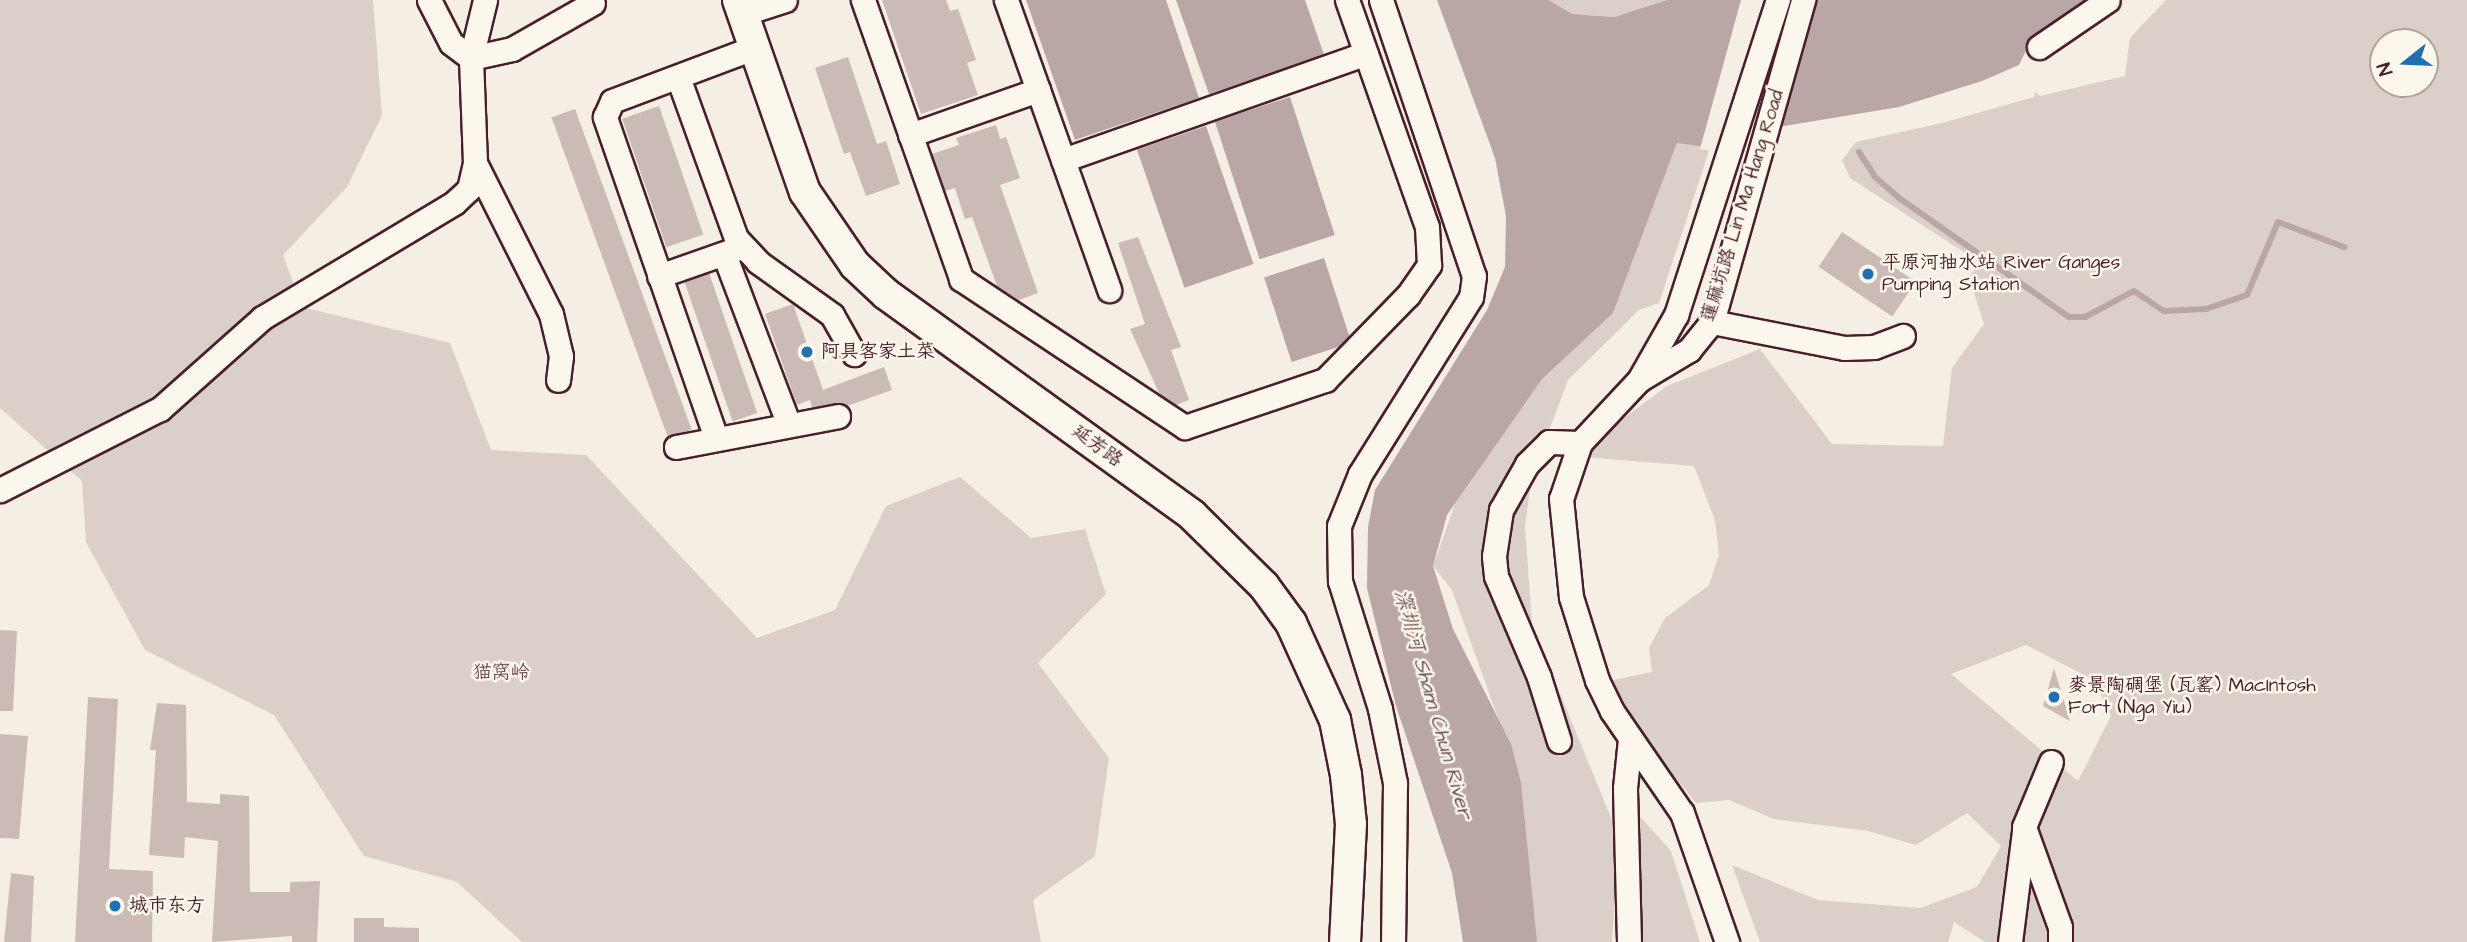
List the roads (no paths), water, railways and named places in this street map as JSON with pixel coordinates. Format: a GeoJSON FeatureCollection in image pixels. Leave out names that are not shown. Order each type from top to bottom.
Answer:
{"type":"FeatureCollection","features":[{"type":"Feature","properties":{"kind":"main road","name":"延芳路"},"geometry":{"type":"LineString","coordinates":[[740,7],[805,192],[855,265],[906,309],[1192,514],[1264,586],[1291,623],[1335,720],[1346,775],[1352,824],[1345,942]]}},
{"type":"Feature","properties":{"kind":"street"},"geometry":{"type":"LineString","coordinates":[[429,0],[451,43],[471,58],[512,49],[593,4]]}},
{"type":"Feature","properties":{"kind":"street"},"geometry":{"type":"LineString","coordinates":[[0,490],[160,409],[262,318],[454,203],[468,188],[475,163],[471,58],[485,0]]}},
{"type":"Feature","properties":{"kind":"street"},"geometry":{"type":"LineString","coordinates":[[740,7],[785,0]]}},
{"type":"Feature","properties":{"kind":"street"},"geometry":{"type":"LineString","coordinates":[[863,0],[961,279],[1185,427],[1325,380],[1408,295],[1429,265],[1427,227],[1347,0]]}},
{"type":"Feature","properties":{"kind":"street"},"geometry":{"type":"LineString","coordinates":[[1006,0],[1109,290]]}},
{"type":"Feature","properties":{"kind":"street"},"geometry":{"type":"LineString","coordinates":[[1381,0],[1474,276],[1471,297],[1360,474],[1339,526],[1340,581],[1380,709],[1395,783],[1393,942]]}},
{"type":"Feature","properties":{"kind":"street","name":"蓮麻坑路 Lin Ma Hang Road"},"geometry":{"type":"LineString","coordinates":[[1727,942],[1682,813],[1630,739],[1597,680],[1571,597],[1561,499],[1580,443],[1639,380],[1676,315],[1777,0]]}},
{"type":"Feature","properties":{"kind":"street","name":"蓮麻坑路 Lin Ma Hang Road"},"geometry":{"type":"LineString","coordinates":[[1639,380],[1689,350],[1712,322],[1802,0]]}},
{"type":"Feature","properties":{"kind":"street"},"geometry":{"type":"LineString","coordinates":[[2039,47],[2108,0]]}},
{"type":"Feature","properties":{"kind":"street"},"geometry":{"type":"LineString","coordinates":[[716,438],[605,117],[612,101],[753,48]]}},
{"type":"Feature","properties":{"kind":"street"},"geometry":{"type":"LineString","coordinates":[[1063,160],[1366,52]]}},
{"type":"Feature","properties":{"kind":"street"},"geometry":{"type":"LineString","coordinates":[[678,77],[725,213],[789,425]]}},
{"type":"Feature","properties":{"kind":"street"},"geometry":{"type":"LineString","coordinates":[[911,135],[1038,90]]}},
{"type":"Feature","properties":{"kind":"street"},"geometry":{"type":"LineString","coordinates":[[475,163],[551,314],[561,356],[558,380]]}},
{"type":"Feature","properties":{"kind":"street"},"geometry":{"type":"LineString","coordinates":[[659,276],[734,250]]}},
{"type":"Feature","properties":{"kind":"street"},"geometry":{"type":"LineString","coordinates":[[734,250],[832,315],[854,354]]}},
{"type":"Feature","properties":{"kind":"street"},"geometry":{"type":"LineString","coordinates":[[1712,322],[1794,331],[1844,348],[1874,347],[1903,336]]}},
{"type":"Feature","properties":{"kind":"street"},"geometry":{"type":"LineString","coordinates":[[676,447],[838,416]]}},
{"type":"Feature","properties":{"kind":"street"},"geometry":{"type":"LineString","coordinates":[[1559,741],[1539,677],[1496,576],[1494,556],[1501,510],[1527,464],[1549,442],[1580,443]]}},
{"type":"Feature","properties":{"kind":"street"},"geometry":{"type":"LineString","coordinates":[[1629,942],[1625,788],[1630,739]]}},
{"type":"Feature","properties":{"kind":"street"},"geometry":{"type":"LineString","coordinates":[[2010,942],[2024,827],[2051,762]]}},
{"type":"Feature","properties":{"kind":"street"},"geometry":{"type":"LineString","coordinates":[[2024,827],[2060,927],[2060,942]]}},
{"type":"Feature","properties":{"kind":"water"},"geometry":{"type":"Polygon","coordinates":[[[1026,0],[1166,0],[1199,98],[1075,140],[1026,0]]]}},
{"type":"Feature","properties":{"kind":"water"},"geometry":{"type":"Polygon","coordinates":[[[1176,0],[1305,0],[1324,55],[1209,94],[1176,0]]]}},
{"type":"Feature","properties":{"kind":"water","name":"深圳河 Sham Chun River"},"geometry":{"type":"Polygon","coordinates":[[[1437,0],[1549,0],[1572,14],[1614,17],[1667,0],[2091,0],[2029,44],[2019,65],[1982,81],[1899,107],[1742,133],[1729,150],[1677,143],[1613,313],[1542,379],[1447,515],[1433,566],[1453,629],[1511,744],[1521,782],[1537,942],[1463,942],[1452,873],[1396,706],[1367,588],[1368,527],[1375,490],[1487,310],[1505,267],[1506,216],[1495,158],[1437,0]]]}},
{"type":"Feature","properties":{"kind":"water"},"geometry":{"type":"Polygon","coordinates":[[[1290,97],[1335,235],[1260,259],[1215,121],[1290,97]]]}},
{"type":"Feature","properties":{"kind":"water"},"geometry":{"type":"Polygon","coordinates":[[[1206,126],[1254,264],[1185,288],[1137,150],[1206,126]]]}},
{"type":"Feature","properties":{"kind":"water"},"geometry":{"type":"Polygon","coordinates":[[[1324,258],[1352,343],[1292,362],[1264,277],[1324,258]]]}},
{"type":"Feature","properties":{"kind":"waterway"},"geometry":{"type":"LineString","coordinates":[[1859,152],[1875,177],[1899,198],[2069,317],[2085,317],[2134,291],[2164,311],[2206,309],[2247,295],[2278,222],[2344,247]]}},
{"type":"Feature","properties":{"kind":"place","name":"平原河抽水站 River Ganges Pumping Station"},"geometry":{"type":"Point","coordinates":[1868,274]}},
{"type":"Feature","properties":{"kind":"place","name":"阿具客家土菜"},"geometry":{"type":"Point","coordinates":[807,352]}},
{"type":"Feature","properties":{"kind":"place","name":"麥景陶碉堡 (瓦窰) MacIntosh Fort (Nga Yiu)"},"geometry":{"type":"Point","coordinates":[2054,697]}},
{"type":"Feature","properties":{"kind":"place","name":"城市东方"},"geometry":{"type":"Point","coordinates":[115,906]}},
{"type":"Feature","properties":{"kind":"park label","name":"猫窝岭"},"geometry":{"type":"Point","coordinates":[501,673]}}]}
